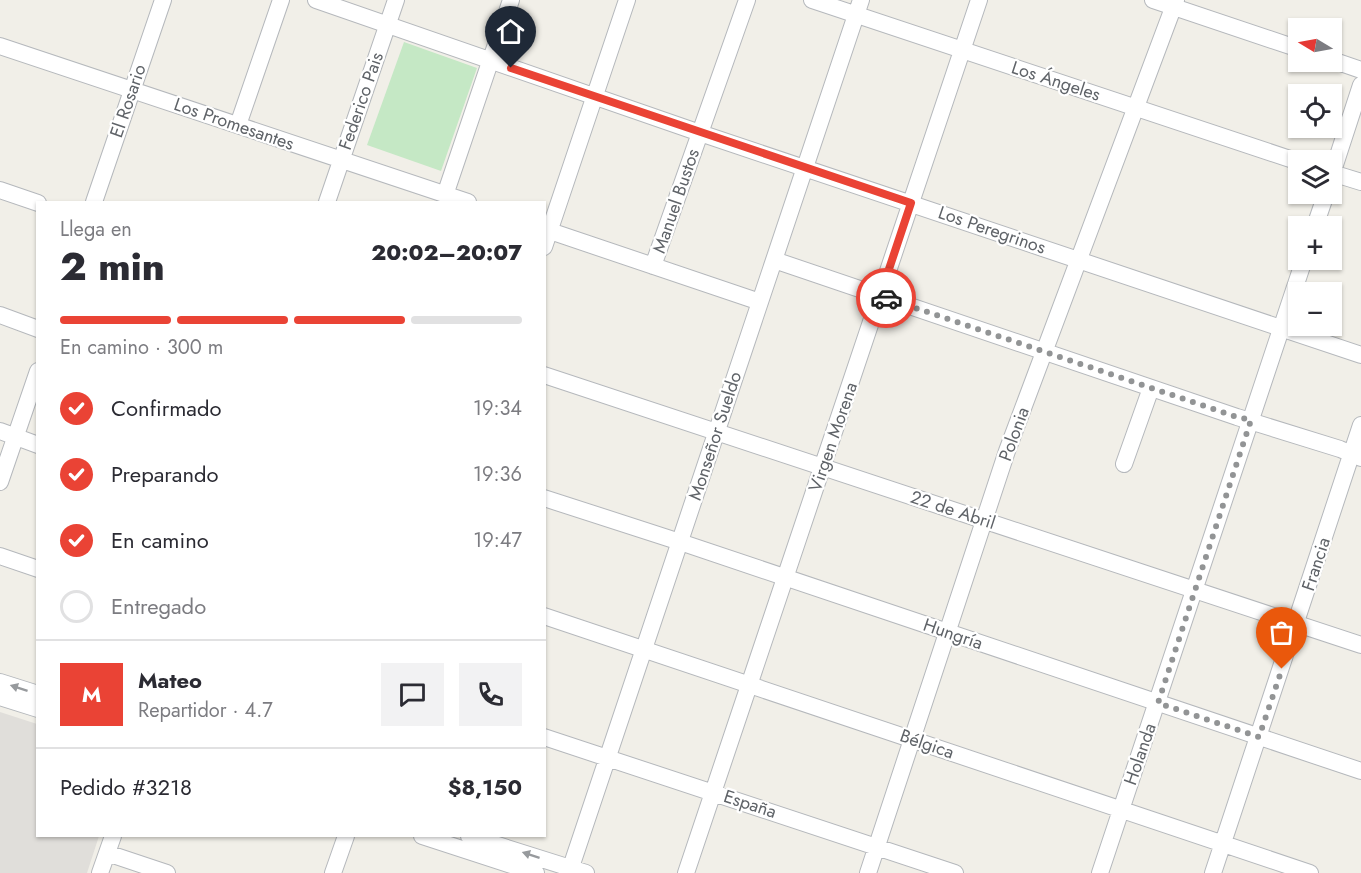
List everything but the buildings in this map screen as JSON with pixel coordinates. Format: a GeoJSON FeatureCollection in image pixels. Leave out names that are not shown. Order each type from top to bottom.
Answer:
{"type":"FeatureCollection","features":[{"type":"Feature","properties":{"kind":"street","name":"El Rosario"},"geometry":{"type":"LineString","coordinates":[[94,201],[163,0]]}},
{"type":"Feature","properties":{"kind":"street"},"geometry":{"type":"LineString","coordinates":[[238,125],[280,0]]}},
{"type":"Feature","properties":{"kind":"street","name":"Los Peregrinos"},"geometry":{"type":"LineString","coordinates":[[316,0],[700,133],[1361,355]]}},
{"type":"Feature","properties":{"kind":"street","name":"Federico Pais"},"geometry":{"type":"LineString","coordinates":[[327,201],[396,0]]}},
{"type":"Feature","properties":{"kind":"street"},"geometry":{"type":"LineString","coordinates":[[445,195],[511,0]]}},
{"type":"Feature","properties":{"kind":"street"},"geometry":{"type":"LineString","coordinates":[[627,0],[546,235],[653,266],[760,302]]}},
{"type":"Feature","properties":{"kind":"street","name":"Manuel Bustos"},"geometry":{"type":"LineString","coordinates":[[653,266],[747,0]]}},
{"type":"Feature","properties":{"kind":"street","name":"Los Ángeles"},"geometry":{"type":"LineString","coordinates":[[812,0],[859,7],[963,50],[1288,158]]}},
{"type":"Feature","properties":{"kind":"street","name":"Virgen Morena"},"geometry":{"type":"LineString","coordinates":[[686,873],[980,0]]}},
{"type":"Feature","properties":{"kind":"street"},"geometry":{"type":"LineString","coordinates":[[1154,0],[1175,3],[1288,45]]}},
{"type":"Feature","properties":{"kind":"street","name":"Polonia"},"geometry":{"type":"LineString","coordinates":[[868,873],[1007,451],[1175,3]]}},
{"type":"Feature","properties":{"kind":"street","name":"Monseñor Sueldo"},"geometry":{"type":"LineString","coordinates":[[575,871],[608,757],[859,7]]}},
{"type":"Feature","properties":{"kind":"street","name":"Los Promesantes"},"geometry":{"type":"LineString","coordinates":[[0,46],[465,201]]}},
{"type":"Feature","properties":{"kind":"street"},"geometry":{"type":"LineString","coordinates":[[1342,63],[1361,70]]}},
{"type":"Feature","properties":{"kind":"street"},"geometry":{"type":"LineString","coordinates":[[1340,150],[1361,85]]}},
{"type":"Feature","properties":{"kind":"street"},"geometry":{"type":"LineString","coordinates":[[1342,176],[1361,182]]}},
{"type":"Feature","properties":{"kind":"street"},"geometry":{"type":"LineString","coordinates":[[0,190],[36,202]]}},
{"type":"Feature","properties":{"kind":"street"},"geometry":{"type":"LineString","coordinates":[[774,260],[1356,456]]}},
{"type":"Feature","properties":{"kind":"street","name":"Holanda"},"geometry":{"type":"LineString","coordinates":[[1100,873],[1301,270]]}},
{"type":"Feature","properties":{"kind":"street"},"geometry":{"type":"LineString","coordinates":[[0,315],[36,328]]}},
{"type":"Feature","properties":{"kind":"street"},"geometry":{"type":"LineString","coordinates":[[0,482],[8,434],[36,375]]}},
{"type":"Feature","properties":{"kind":"street","name":"22 de Abril"},"geometry":{"type":"LineString","coordinates":[[546,376],[1361,645]]}},
{"type":"Feature","properties":{"kind":"street"},"geometry":{"type":"LineString","coordinates":[[1125,464],[1151,388]]}},
{"type":"Feature","properties":{"kind":"street","name":"Francia"},"geometry":{"type":"LineString","coordinates":[[1213,873],[1356,456],[1361,425]]}},
{"type":"Feature","properties":{"kind":"street"},"geometry":{"type":"LineString","coordinates":[[8,434],[36,444]]}},
{"type":"Feature","properties":{"kind":"street","name":"Hungría"},"geometry":{"type":"LineString","coordinates":[[546,499],[1361,771]]}},
{"type":"Feature","properties":{"kind":"street"},"geometry":{"type":"LineString","coordinates":[[0,556],[36,568]]}},
{"type":"Feature","properties":{"kind":"street","name":"Bélgica"},"geometry":{"type":"LineString","coordinates":[[546,617],[1310,873]]}},
{"type":"Feature","properties":{"kind":"street"},"geometry":{"type":"LineString","coordinates":[[0,682],[36,693]]}},
{"type":"Feature","properties":{"kind":"street"},"geometry":{"type":"LineString","coordinates":[[0,697],[36,708]]}},
{"type":"Feature","properties":{"kind":"street","name":"España"},"geometry":{"type":"LineString","coordinates":[[546,737],[955,873]]}},
{"type":"Feature","properties":{"kind":"street"},"geometry":{"type":"LineString","coordinates":[[100,873],[113,837]]}},
{"type":"Feature","properties":{"kind":"street"},"geometry":{"type":"LineString","coordinates":[[333,873],[346,837]]}},
{"type":"Feature","properties":{"kind":"street"},"geometry":{"type":"LineString","coordinates":[[425,837],[536,873]]}},
{"type":"Feature","properties":{"kind":"street"},"geometry":{"type":"LineString","coordinates":[[472,837],[575,871]]}},
{"type":"Feature","properties":{"kind":"street"},"geometry":{"type":"LineString","coordinates":[[107,853],[167,873]]}},
{"type":"Feature","properties":{"kind":"shaded area"},"geometry":{"type":"Polygon","coordinates":[[[0,712],[36,724],[36,837],[99,837],[87,873],[0,873],[0,712]]]}},
{"type":"Feature","properties":{"kind":"green space"},"geometry":{"type":"Polygon","coordinates":[[[404,42],[477,68],[441,171],[367,145],[404,42]]]}},
{"type":"Feature","properties":{"kind":"way so far"},"geometry":{"type":"LineString","coordinates":[[886,298],[1251,420],[1158,703],[1259,737],[1282,669]]}},
{"type":"Feature","properties":{"kind":"route"},"geometry":{"type":"LineString","coordinates":[[511,68],[911,203],[880,296],[886,298]]}}]}
